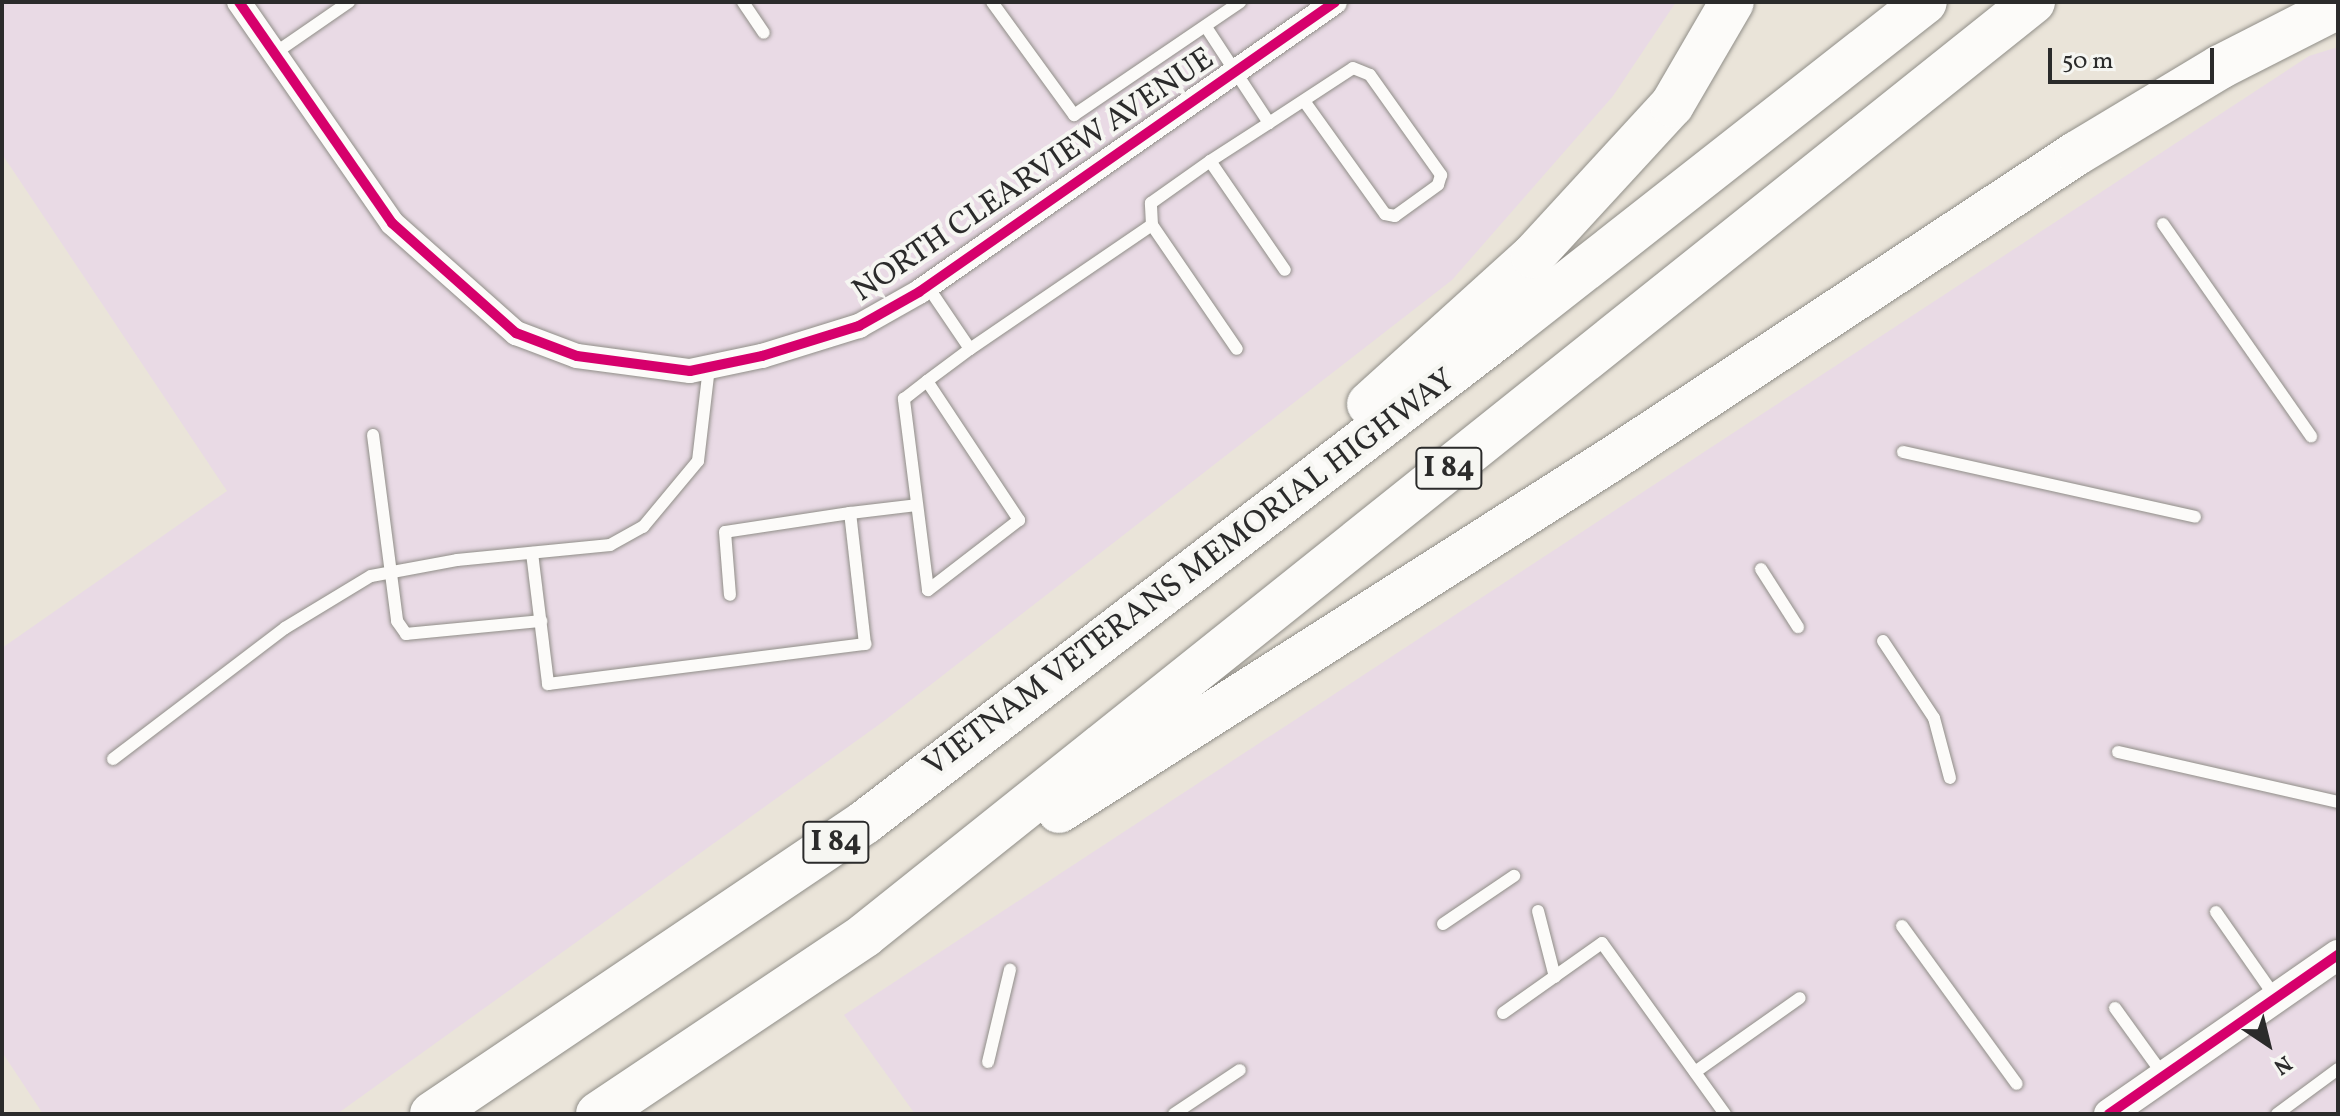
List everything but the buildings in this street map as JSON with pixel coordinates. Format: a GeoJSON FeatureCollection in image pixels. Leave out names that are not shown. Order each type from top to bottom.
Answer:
{"type":"FeatureCollection","features":[{"type":"Feature","properties":{"kind":"highway"},"geometry":{"type":"LineString","coordinates":[[1224,549],[1352,420],[1533,256],[1672,105],[1732,2]]}},
{"type":"Feature","properties":{"kind":"highway","name":"VIETNAM VETERANS MEMORIAL HIGHWAY"},"geometry":{"type":"LineString","coordinates":[[432,1114],[865,822],[1224,549],[1925,2]]}},
{"type":"Feature","properties":{"kind":"highway","name":"I 84"},"geometry":{"type":"LineString","coordinates":[[598,1114],[865,935],[2033,2]]}},
{"type":"Feature","properties":{"kind":"highway"},"geometry":{"type":"LineString","coordinates":[[865,935],[1612,459],[1935,242],[2220,67],[2330,13]]}},
{"type":"Feature","properties":{"kind":"street","name":"NORTH CLEARVIEW AVENUE"},"geometry":{"type":"LineString","coordinates":[[239,2],[392,223],[516,333],[577,356],[690,371],[762,356],[859,326],[928,287],[1335,2]]}},
{"type":"Feature","properties":{"kind":"street"},"geometry":{"type":"LineString","coordinates":[[2109,1114],[2338,955]]}},
{"type":"Feature","properties":{"kind":"lane"},"geometry":{"type":"LineString","coordinates":[[275,53],[349,2]]}},
{"type":"Feature","properties":{"kind":"lane"},"geometry":{"type":"LineString","coordinates":[[743,2],[764,33]]}},
{"type":"Feature","properties":{"kind":"lane"},"geometry":{"type":"LineString","coordinates":[[992,2],[1074,115],[1240,2]]}},
{"type":"Feature","properties":{"kind":"lane"},"geometry":{"type":"LineString","coordinates":[[1206,27],[1269,123]]}},
{"type":"Feature","properties":{"kind":"lane"},"geometry":{"type":"LineString","coordinates":[[1237,349],[1152,225],[1151,203],[1353,68],[1370,75],[1441,175],[1438,185],[1395,216],[1385,214],[1304,101]]}},
{"type":"Feature","properties":{"kind":"lane"},"geometry":{"type":"LineString","coordinates":[[1210,161],[1285,270]]}},
{"type":"Feature","properties":{"kind":"lane"},"geometry":{"type":"LineString","coordinates":[[2163,224],[2311,436]]}},
{"type":"Feature","properties":{"kind":"lane"},"geometry":{"type":"LineString","coordinates":[[927,381],[1019,520],[928,590],[904,399],[927,381],[970,349],[1152,225]]}},
{"type":"Feature","properties":{"kind":"lane"},"geometry":{"type":"LineString","coordinates":[[928,287],[970,349]]}},
{"type":"Feature","properties":{"kind":"lane"},"geometry":{"type":"LineString","coordinates":[[113,759],[285,628],[371,576],[610,545],[643,527],[698,461],[709,367]]}},
{"type":"Feature","properties":{"kind":"lane"},"geometry":{"type":"LineString","coordinates":[[373,435],[397,621],[406,634],[541,621]]}},
{"type":"Feature","properties":{"kind":"lane"},"geometry":{"type":"LineString","coordinates":[[1903,452],[2195,517]]}},
{"type":"Feature","properties":{"kind":"lane"},"geometry":{"type":"LineString","coordinates":[[730,595],[725,532],[917,505]]}},
{"type":"Feature","properties":{"kind":"lane"},"geometry":{"type":"LineString","coordinates":[[532,553],[548,684],[865,644],[850,513]]}},
{"type":"Feature","properties":{"kind":"lane"},"geometry":{"type":"LineString","coordinates":[[1761,569],[1798,627]]}},
{"type":"Feature","properties":{"kind":"lane"},"geometry":{"type":"LineString","coordinates":[[1883,641],[1934,718],[1950,778]]}},
{"type":"Feature","properties":{"kind":"lane"},"geometry":{"type":"LineString","coordinates":[[2118,752],[2338,802]]}},
{"type":"Feature","properties":{"kind":"lane"},"geometry":{"type":"LineString","coordinates":[[1443,924],[1514,876]]}},
{"type":"Feature","properties":{"kind":"lane"},"geometry":{"type":"LineString","coordinates":[[1538,911],[1555,977]]}},
{"type":"Feature","properties":{"kind":"lane"},"geometry":{"type":"LineString","coordinates":[[2216,912],[2276,998]]}},
{"type":"Feature","properties":{"kind":"lane"},"geometry":{"type":"LineString","coordinates":[[1902,926],[2017,1084]]}},
{"type":"Feature","properties":{"kind":"lane"},"geometry":{"type":"LineString","coordinates":[[1503,1013],[1602,943],[1725,1114]]}},
{"type":"Feature","properties":{"kind":"lane"},"geometry":{"type":"LineString","coordinates":[[988,1062],[1010,970]]}},
{"type":"Feature","properties":{"kind":"lane"},"geometry":{"type":"LineString","coordinates":[[1695,1072],[1800,998]]}},
{"type":"Feature","properties":{"kind":"lane"},"geometry":{"type":"LineString","coordinates":[[2115,1008],[2164,1076]]}},
{"type":"Feature","properties":{"kind":"lane"},"geometry":{"type":"LineString","coordinates":[[2277,1114],[2338,1069]]}},
{"type":"Feature","properties":{"kind":"lane"},"geometry":{"type":"LineString","coordinates":[[1174,1114],[1240,1070]]}},
{"type":"Feature","properties":{"kind":"shaded area"},"geometry":{"type":"Polygon","coordinates":[[[2,2],[1676,2],[1613,96],[1452,280],[884,721],[337,1114],[43,1114],[2,1052],[2,648],[227,491],[2,154],[2,2]]]}},
{"type":"Feature","properties":{"kind":"shaded area"},"geometry":{"type":"Polygon","coordinates":[[[2338,47],[2338,1114],[915,1114],[844,1015],[2309,56],[2338,47]]]}},
{"type":"Feature","properties":{"kind":"cycle path"},"geometry":{"type":"LineString","coordinates":[[239,2],[392,223],[516,333],[577,356],[690,371],[762,356],[859,326],[919,292],[1335,2]]}},
{"type":"Feature","properties":{"kind":"cycle path"},"geometry":{"type":"LineString","coordinates":[[2109,1114],[2338,955]]}}]}
